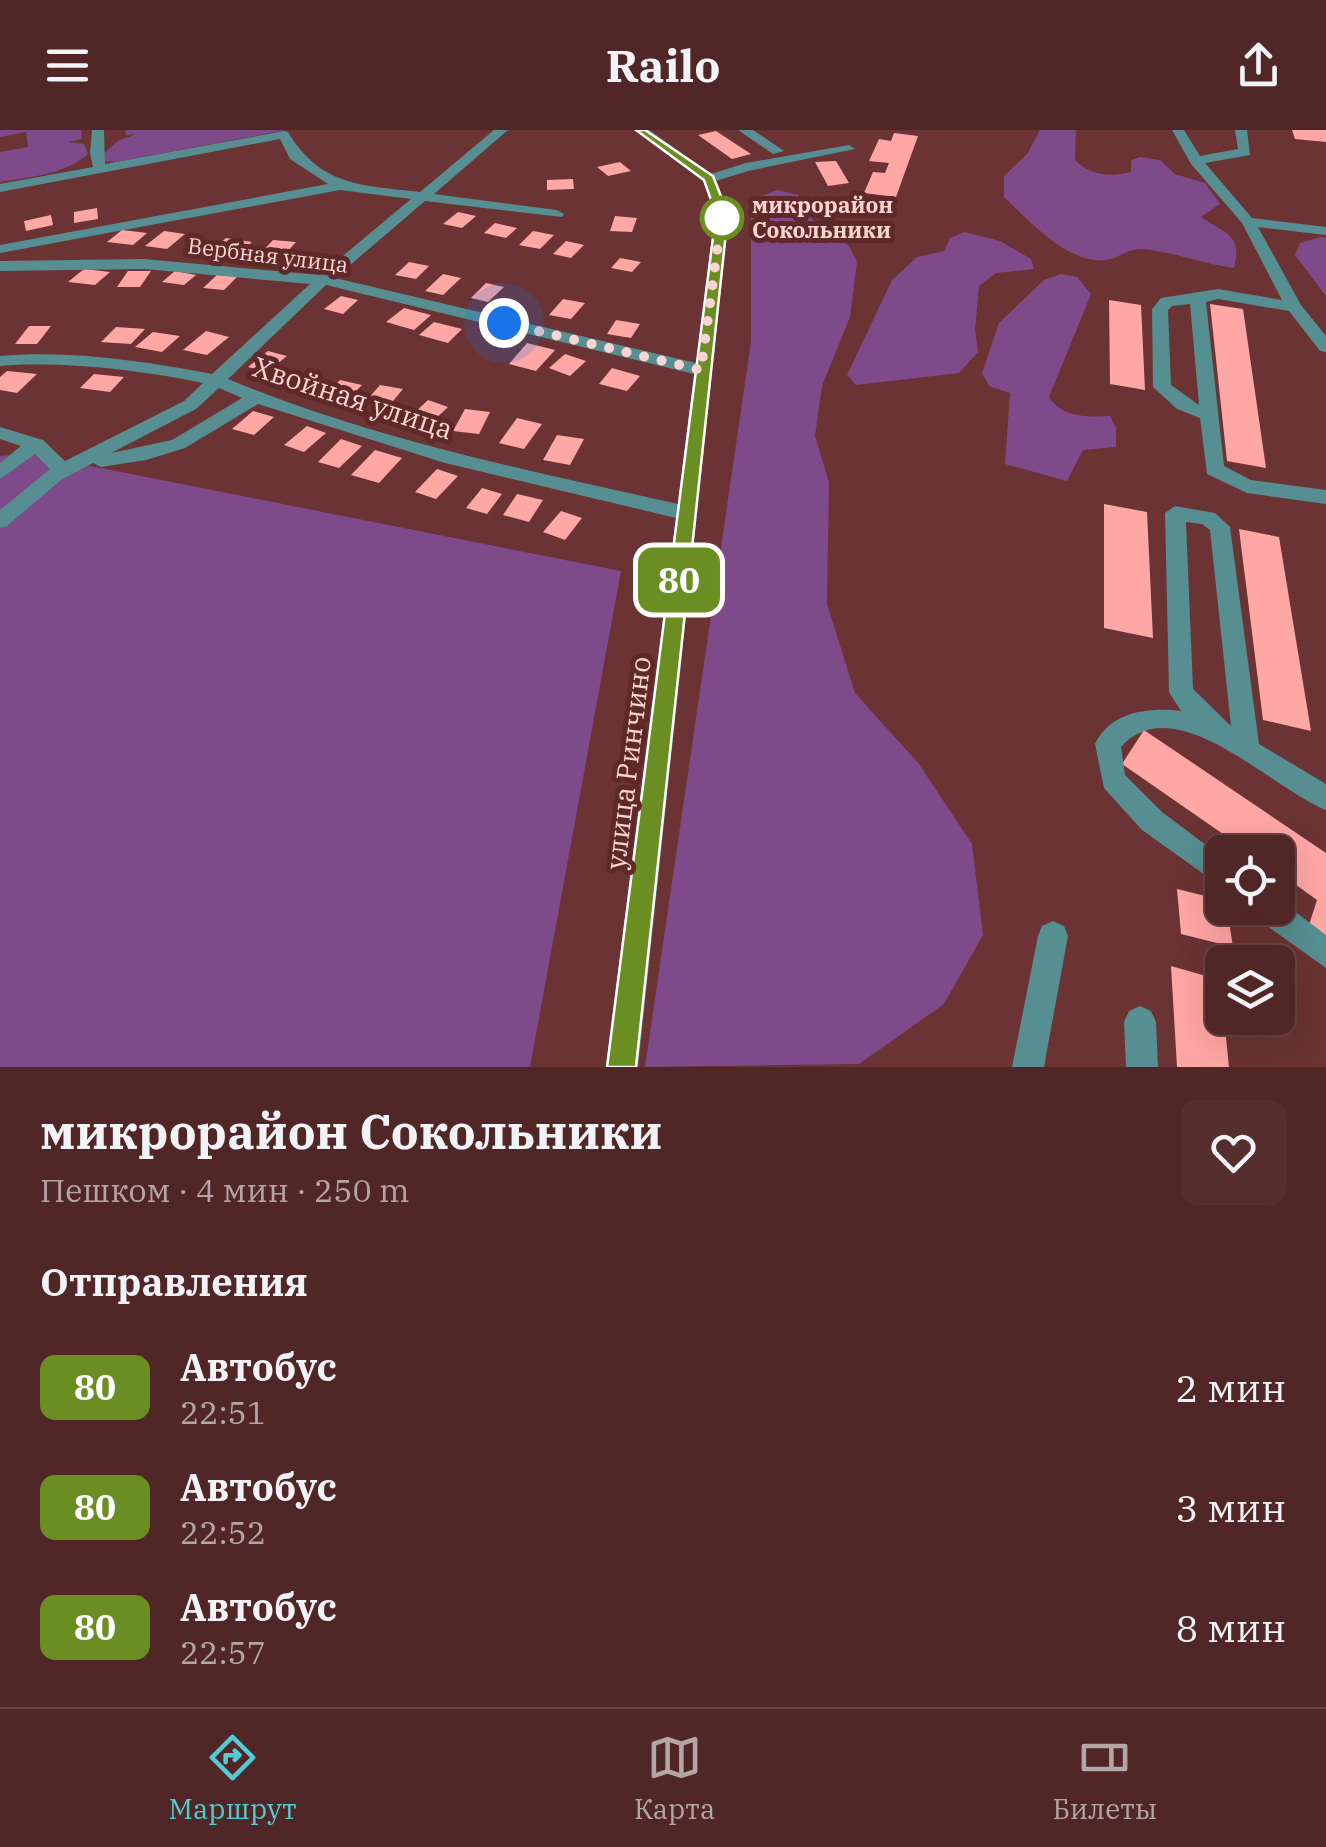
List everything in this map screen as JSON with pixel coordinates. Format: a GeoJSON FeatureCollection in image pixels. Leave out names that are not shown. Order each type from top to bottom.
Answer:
{"type":"FeatureCollection","features":[{"type":"Feature","properties":{"kind":"street"},"geometry":{"type":"LineString","coordinates":[[98,130],[96,153],[100,168]]}},
{"type":"Feature","properties":{"kind":"street"},"geometry":{"type":"LineString","coordinates":[[641,130],[709,179],[782,152],[849,150]]}},
{"type":"Feature","properties":{"kind":"street"},"geometry":{"type":"LineString","coordinates":[[744,130],[782,152]]}},
{"type":"Feature","properties":{"kind":"street"},"geometry":{"type":"LineString","coordinates":[[1178,130],[1196,161],[1248,222],[1294,307],[1326,347]]}},
{"type":"Feature","properties":{"kind":"street"},"geometry":{"type":"LineString","coordinates":[[1196,161],[1245,152],[1241,130]]}},
{"type":"Feature","properties":{"kind":"street"},"geometry":{"type":"LineString","coordinates":[[0,521],[72,467],[190,404],[218,384],[323,280],[495,131]]}},
{"type":"Feature","properties":{"kind":"street"},"geometry":{"type":"LineString","coordinates":[[0,188],[290,134],[295,156],[340,186]]}},
{"type":"Feature","properties":{"kind":"street","name":"улица Ринчино"},"geometry":{"type":"LineString","coordinates":[[622,1067],[722,214],[709,179]]}},
{"type":"Feature","properties":{"kind":"street","name":"Вербная улица"},"geometry":{"type":"LineString","coordinates":[[0,250],[340,186],[557,214]]}},
{"type":"Feature","properties":{"kind":"street"},"geometry":{"type":"LineString","coordinates":[[1248,222],[1326,231]]}},
{"type":"Feature","properties":{"kind":"street","name":"Вербная улица"},"geometry":{"type":"LineString","coordinates":[[0,266],[144,264],[323,280],[701,370]]}},
{"type":"Feature","properties":{"kind":"street"},"geometry":{"type":"LineString","coordinates":[[1208,415],[1182,404],[1162,387],[1160,308],[1167,302],[1218,294],[1294,307]]}},
{"type":"Feature","properties":{"kind":"street"},"geometry":{"type":"LineString","coordinates":[[1198,299],[1214,470],[1247,486],[1326,497]]}},
{"type":"Feature","properties":{"kind":"street","name":"Хвойная улица"},"geometry":{"type":"LineString","coordinates":[[0,361],[24,359],[158,369],[218,384],[452,459],[686,513]]}},
{"type":"Feature","properties":{"kind":"street"},"geometry":{"type":"LineString","coordinates":[[0,434],[36,444],[72,467],[168,448],[188,439],[208,416],[218,384]]}},
{"type":"Feature","properties":{"kind":"street"},"geometry":{"type":"LineString","coordinates":[[208,416],[258,398]]}},
{"type":"Feature","properties":{"kind":"street"},"geometry":{"type":"LineString","coordinates":[[0,473],[36,444]]}},
{"type":"Feature","properties":{"kind":"street"},"geometry":{"type":"LineString","coordinates":[[1246,746],[1220,527],[1208,518],[1180,512],[1172,517],[1181,692],[1189,706],[1215,727],[1326,798]]}},
{"type":"Feature","properties":{"kind":"street"},"geometry":{"type":"LineString","coordinates":[[1205,861],[1152,821],[1114,780],[1108,744],[1121,726],[1154,718],[1215,727]]}},
{"type":"Feature","properties":{"kind":"street"},"geometry":{"type":"LineString","coordinates":[[1289,925],[1326,953]]}},
{"type":"Feature","properties":{"kind":"street"},"geometry":{"type":"LineString","coordinates":[[1028,1067],[1053,936]]}},
{"type":"Feature","properties":{"kind":"street"},"geometry":{"type":"LineString","coordinates":[[1140,1022],[1142,1067]]}},
{"type":"Feature","properties":{"kind":"shaded area"},"geometry":{"type":"Polygon","coordinates":[[[0,130],[81,130],[82,139],[68,142],[84,144],[88,154],[58,171],[0,182],[0,152],[28,147],[26,132],[0,137],[0,130]]]}},
{"type":"Feature","properties":{"kind":"shaded area"},"geometry":{"type":"Polygon","coordinates":[[[125,130],[286,130],[116,162],[102,161],[101,156],[118,141],[136,134],[126,135],[125,130]]]}},
{"type":"Feature","properties":{"kind":"shaded area"},"geometry":{"type":"Polygon","coordinates":[[[1040,130],[1076,130],[1075,160],[1094,172],[1131,172],[1131,160],[1140,157],[1160,160],[1175,174],[1205,183],[1220,204],[1201,217],[1234,241],[1234,268],[1143,249],[1107,260],[1093,260],[1064,249],[1004,197],[1004,176],[1027,154],[1040,130]]]}},
{"type":"Feature","properties":{"kind":"shaded area"},"geometry":{"type":"Polygon","coordinates":[[[777,190],[798,195],[809,217],[849,246],[857,262],[850,317],[822,386],[815,436],[829,482],[827,604],[855,693],[919,764],[972,844],[983,935],[944,1004],[859,1064],[645,1067],[751,342],[751,200],[777,190]]]}},
{"type":"Feature","properties":{"kind":"shaded area"},"geometry":{"type":"Polygon","coordinates":[[[964,232],[1000,241],[1031,259],[1034,269],[996,273],[979,286],[975,330],[978,352],[959,373],[856,385],[847,375],[892,280],[917,257],[944,251],[950,238],[964,232]]]}},
{"type":"Feature","properties":{"kind":"shaded area"},"geometry":{"type":"Polygon","coordinates":[[[1326,238],[1326,296],[1295,255],[1300,243],[1326,238]]]}},
{"type":"Feature","properties":{"kind":"shaded area"},"geometry":{"type":"Polygon","coordinates":[[[1061,274],[1077,277],[1091,294],[1049,397],[1068,413],[1110,416],[1116,428],[1116,447],[1083,450],[1067,481],[1005,464],[1010,393],[989,386],[982,373],[999,323],[1044,280],[1061,274]]]}},
{"type":"Feature","properties":{"kind":"shaded area"},"geometry":{"type":"Polygon","coordinates":[[[30,454],[621,571],[530,1067],[0,1067],[0,456],[30,454]]]}},
{"type":"Feature","properties":{"kind":"building"},"geometry":{"type":"Polygon","coordinates":[[[1292,130],[1326,130],[1326,142],[1295,139],[1292,130]]]}},
{"type":"Feature","properties":{"kind":"building"},"geometry":{"type":"Polygon","coordinates":[[[716,131],[751,154],[732,159],[698,135],[716,131]]]}},
{"type":"Feature","properties":{"kind":"building"},"geometry":{"type":"Polygon","coordinates":[[[894,133],[918,136],[896,197],[864,193],[873,172],[885,173],[889,163],[869,161],[879,139],[891,141],[894,133]]]}},
{"type":"Feature","properties":{"kind":"building"},"geometry":{"type":"Polygon","coordinates":[[[836,161],[849,183],[828,186],[815,162],[836,161]]]}},
{"type":"Feature","properties":{"kind":"building"},"geometry":{"type":"Polygon","coordinates":[[[620,162],[631,171],[608,176],[597,167],[620,162]]]}},
{"type":"Feature","properties":{"kind":"building"},"geometry":{"type":"Polygon","coordinates":[[[573,179],[574,189],[547,190],[547,180],[573,179]]]}},
{"type":"Feature","properties":{"kind":"building"},"geometry":{"type":"Polygon","coordinates":[[[97,208],[98,219],[74,223],[74,212],[97,208]]]}},
{"type":"Feature","properties":{"kind":"building"},"geometry":{"type":"Polygon","coordinates":[[[458,212],[476,216],[462,228],[443,224],[458,212]]]}},
{"type":"Feature","properties":{"kind":"building"},"geometry":{"type":"Polygon","coordinates":[[[51,215],[53,225],[26,231],[24,221],[51,215]]]}},
{"type":"Feature","properties":{"kind":"building"},"geometry":{"type":"Polygon","coordinates":[[[615,216],[637,218],[632,232],[610,231],[615,216]]]}},
{"type":"Feature","properties":{"kind":"building"},"geometry":{"type":"Polygon","coordinates":[[[495,223],[517,228],[506,238],[484,233],[495,223]]]}},
{"type":"Feature","properties":{"kind":"building"},"geometry":{"type":"Polygon","coordinates":[[[122,230],[147,233],[133,245],[107,242],[122,230]]]}},
{"type":"Feature","properties":{"kind":"building"},"geometry":{"type":"Polygon","coordinates":[[[164,231],[185,234],[167,249],[145,246],[164,231]]]}},
{"type":"Feature","properties":{"kind":"building"},"geometry":{"type":"Polygon","coordinates":[[[533,231],[554,235],[540,249],[519,245],[533,231]]]}},
{"type":"Feature","properties":{"kind":"building"},"geometry":{"type":"Polygon","coordinates":[[[226,238],[252,242],[237,255],[211,251],[226,238]]]}},
{"type":"Feature","properties":{"kind":"building"},"geometry":{"type":"Polygon","coordinates":[[[273,240],[296,242],[285,254],[262,252],[273,240]]]}},
{"type":"Feature","properties":{"kind":"building"},"geometry":{"type":"Polygon","coordinates":[[[566,241],[584,245],[571,258],[553,254],[566,241]]]}},
{"type":"Feature","properties":{"kind":"building"},"geometry":{"type":"Polygon","coordinates":[[[620,258],[641,262],[632,272],[611,268],[620,258]]]}},
{"type":"Feature","properties":{"kind":"building"},"geometry":{"type":"Polygon","coordinates":[[[409,262],[429,266],[416,279],[395,275],[409,262]]]}},
{"type":"Feature","properties":{"kind":"building"},"geometry":{"type":"Polygon","coordinates":[[[84,269],[110,272],[95,285],[68,282],[84,269]]]}},
{"type":"Feature","properties":{"kind":"building"},"geometry":{"type":"Polygon","coordinates":[[[128,271],[151,271],[140,287],[117,287],[128,271]]]}},
{"type":"Feature","properties":{"kind":"building"},"geometry":{"type":"Polygon","coordinates":[[[175,271],[196,275],[184,285],[162,282],[175,271]]]}},
{"type":"Feature","properties":{"kind":"building"},"geometry":{"type":"Polygon","coordinates":[[[218,274],[238,276],[224,290],[203,288],[218,274]]]}},
{"type":"Feature","properties":{"kind":"building"},"geometry":{"type":"Polygon","coordinates":[[[443,274],[461,278],[443,295],[425,291],[443,274]]]}},
{"type":"Feature","properties":{"kind":"building"},"geometry":{"type":"Polygon","coordinates":[[[486,283],[504,287],[488,302],[471,298],[486,283]]]}},
{"type":"Feature","properties":{"kind":"building"},"geometry":{"type":"Polygon","coordinates":[[[341,296],[358,300],[343,314],[324,309],[341,296]]]}},
{"type":"Feature","properties":{"kind":"building"},"geometry":{"type":"Polygon","coordinates":[[[563,299],[585,303],[571,319],[549,315],[563,299]]]}},
{"type":"Feature","properties":{"kind":"building"},"geometry":{"type":"Polygon","coordinates":[[[1109,300],[1141,305],[1145,390],[1110,384],[1109,300]]]}},
{"type":"Feature","properties":{"kind":"building"},"geometry":{"type":"Polygon","coordinates":[[[1210,304],[1243,309],[1266,468],[1227,461],[1210,304]]]}},
{"type":"Feature","properties":{"kind":"building"},"geometry":{"type":"Polygon","coordinates":[[[404,308],[431,315],[414,330],[386,322],[404,308]]]}},
{"type":"Feature","properties":{"kind":"building"},"geometry":{"type":"Polygon","coordinates":[[[616,320],[640,324],[631,338],[607,334],[616,320]]]}},
{"type":"Feature","properties":{"kind":"building"},"geometry":{"type":"Polygon","coordinates":[[[434,322],[462,329],[448,343],[419,335],[434,322]]]}},
{"type":"Feature","properties":{"kind":"building"},"geometry":{"type":"Polygon","coordinates":[[[29,326],[51,326],[37,344],[15,344],[29,326]]]}},
{"type":"Feature","properties":{"kind":"building"},"geometry":{"type":"Polygon","coordinates":[[[116,327],[145,329],[131,344],[101,342],[116,327]]]}},
{"type":"Feature","properties":{"kind":"building"},"geometry":{"type":"Polygon","coordinates":[[[206,331],[229,337],[207,355],[183,350],[206,331]]]}},
{"type":"Feature","properties":{"kind":"building"},"geometry":{"type":"Polygon","coordinates":[[[153,332],[180,336],[162,352],[135,347],[153,332]]]}},
{"type":"Feature","properties":{"kind":"building"},"geometry":{"type":"Polygon","coordinates":[[[527,343],[555,350],[536,371],[509,364],[527,343]]]}},
{"type":"Feature","properties":{"kind":"building"},"geometry":{"type":"Polygon","coordinates":[[[268,351],[287,356],[267,372],[248,367],[268,351]]]}},
{"type":"Feature","properties":{"kind":"building"},"geometry":{"type":"Polygon","coordinates":[[[565,354],[586,361],[570,376],[549,368],[565,354]]]}},
{"type":"Feature","properties":{"kind":"building"},"geometry":{"type":"Polygon","coordinates":[[[612,368],[640,376],[627,391],[599,384],[612,368]]]}},
{"type":"Feature","properties":{"kind":"building"},"geometry":{"type":"Polygon","coordinates":[[[7,371],[37,374],[17,393],[0,390],[0,377],[7,371]]]}},
{"type":"Feature","properties":{"kind":"building"},"geometry":{"type":"Polygon","coordinates":[[[94,374],[124,377],[110,392],[80,388],[94,374]]]}},
{"type":"Feature","properties":{"kind":"building"},"geometry":{"type":"Polygon","coordinates":[[[340,380],[362,385],[347,400],[326,395],[340,380]]]}},
{"type":"Feature","properties":{"kind":"building"},"geometry":{"type":"Polygon","coordinates":[[[380,385],[403,389],[389,406],[366,401],[380,385]]]}},
{"type":"Feature","properties":{"kind":"building"},"geometry":{"type":"Polygon","coordinates":[[[428,400],[448,407],[430,424],[410,417],[428,400]]]}},
{"type":"Feature","properties":{"kind":"building"},"geometry":{"type":"Polygon","coordinates":[[[465,409],[490,412],[479,434],[453,431],[465,409]]]}},
{"type":"Feature","properties":{"kind":"building"},"geometry":{"type":"Polygon","coordinates":[[[253,411],[274,417],[254,435],[232,429],[253,411]]]}},
{"type":"Feature","properties":{"kind":"building"},"geometry":{"type":"Polygon","coordinates":[[[517,418],[542,424],[524,449],[499,443],[517,418]]]}},
{"type":"Feature","properties":{"kind":"building"},"geometry":{"type":"Polygon","coordinates":[[[307,426],[326,433],[304,452],[284,445],[307,426]]]}},
{"type":"Feature","properties":{"kind":"building"},"geometry":{"type":"Polygon","coordinates":[[[557,435],[584,439],[570,465],[543,460],[557,435]]]}},
{"type":"Feature","properties":{"kind":"building"},"geometry":{"type":"Polygon","coordinates":[[[341,439],[362,446],[339,468],[318,462],[341,439]]]}},
{"type":"Feature","properties":{"kind":"building"},"geometry":{"type":"Polygon","coordinates":[[[375,450],[402,458],[379,483],[351,475],[375,450]]]}},
{"type":"Feature","properties":{"kind":"building"},"geometry":{"type":"Polygon","coordinates":[[[437,469],[458,476],[436,499],[415,492],[437,469]]]}},
{"type":"Feature","properties":{"kind":"building"},"geometry":{"type":"Polygon","coordinates":[[[482,488],[502,494],[487,514],[466,508],[482,488]]]}},
{"type":"Feature","properties":{"kind":"building"},"geometry":{"type":"Polygon","coordinates":[[[517,494],[543,500],[529,522],[503,515],[517,494]]]}},
{"type":"Feature","properties":{"kind":"building"},"geometry":{"type":"Polygon","coordinates":[[[1104,504],[1147,512],[1153,638],[1104,628],[1104,504]]]}},
{"type":"Feature","properties":{"kind":"building"},"geometry":{"type":"Polygon","coordinates":[[[561,511],[582,518],[565,540],[543,532],[561,511]]]}},
{"type":"Feature","properties":{"kind":"building"},"geometry":{"type":"Polygon","coordinates":[[[1239,529],[1279,537],[1311,731],[1263,720],[1239,529]]]}},
{"type":"Feature","properties":{"kind":"building"},"geometry":{"type":"Polygon","coordinates":[[[1144,730],[1326,853],[1326,940],[1308,928],[1317,900],[1295,884],[1295,835],[1224,835],[1122,764],[1144,730]]]}},
{"type":"Feature","properties":{"kind":"building"},"geometry":{"type":"Polygon","coordinates":[[[1177,889],[1205,896],[1205,925],[1230,925],[1233,945],[1225,945],[1181,934],[1177,889]]]}},
{"type":"Feature","properties":{"kind":"building"},"geometry":{"type":"Polygon","coordinates":[[[1171,966],[1205,976],[1205,1035],[1226,1035],[1229,1067],[1177,1067],[1171,966]]]}},
{"type":"Feature","properties":{"kind":"bus line","name":"80"},"geometry":{"type":"LineString","coordinates":[[622,1067],[722,214],[709,179],[641,130]]}},
{"type":"Feature","properties":{"kind":"place","name":"микрорайон Сокольники"},"geometry":{"type":"Point","coordinates":[722,218]}},
{"type":"Feature","properties":{"kind":"route"},"geometry":{"type":"LineString","coordinates":[[504,323],[701,370],[722,214],[722,218]]}}]}
